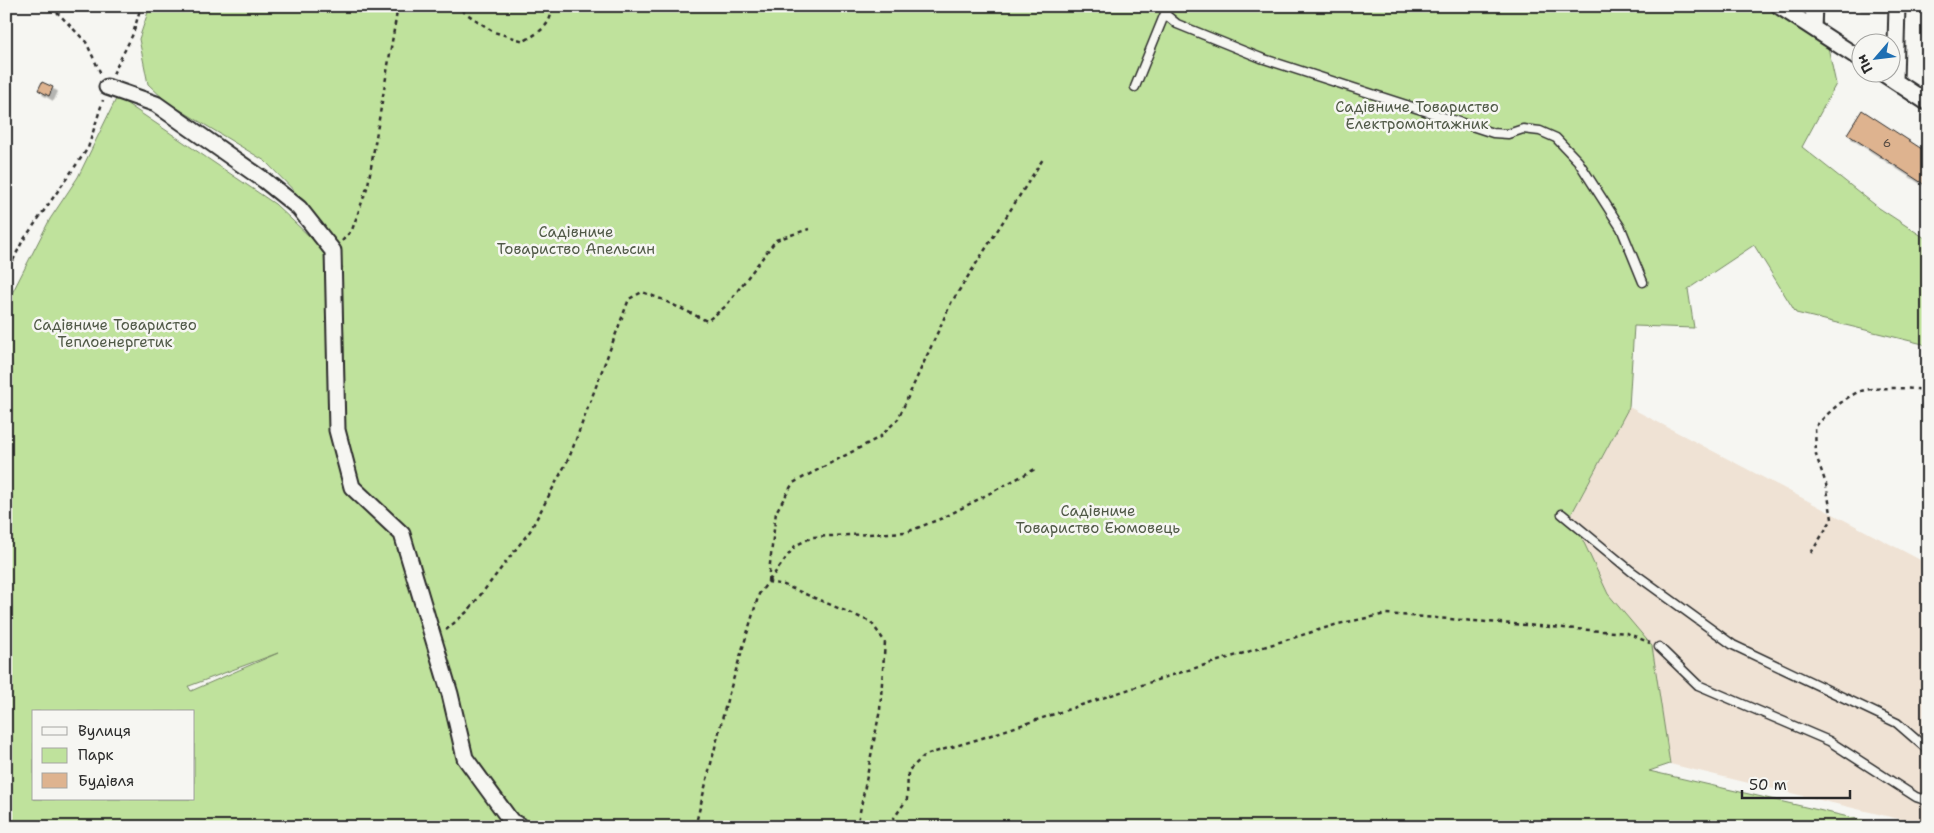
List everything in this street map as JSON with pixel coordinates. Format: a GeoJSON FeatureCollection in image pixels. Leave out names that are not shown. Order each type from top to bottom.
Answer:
{"type":"FeatureCollection","features":[{"type":"Feature","properties":{"kind":"street"},"geometry":{"type":"LineString","coordinates":[[1779,6],[1852,53]]}},
{"type":"Feature","properties":{"kind":"street"},"geometry":{"type":"LineString","coordinates":[[1813,28],[1814,6]]}},
{"type":"Feature","properties":{"kind":"street"},"geometry":{"type":"LineString","coordinates":[[1896,32],[1897,6]]}},
{"type":"Feature","properties":{"kind":"street"},"geometry":{"type":"LineString","coordinates":[[1896,82],[1928,103]]}},
{"type":"Feature","properties":{"kind":"street"},"geometry":{"type":"LineString","coordinates":[[107,87],[156,104],[264,180],[299,208],[333,251],[337,430],[352,488],[402,534],[450,694],[465,758],[511,821],[522,827]]}},
{"type":"Feature","properties":{"kind":"lane"},"geometry":{"type":"LineString","coordinates":[[1135,88],[1167,10],[1185,27],[1262,58],[1493,133],[1508,134],[1523,129],[1540,131],[1556,138],[1578,161],[1621,228],[1643,282]]}},
{"type":"Feature","properties":{"kind":"lane"},"geometry":{"type":"LineString","coordinates":[[1562,514],[1632,571],[1733,644],[1898,724],[1928,750]]}},
{"type":"Feature","properties":{"kind":"lane"},"geometry":{"type":"LineString","coordinates":[[1658,647],[1698,685],[1829,741],[1916,797],[1928,801]]}},
{"type":"Feature","properties":{"kind":"path"},"geometry":{"type":"LineString","coordinates":[[51,6],[86,42],[107,87]]}},
{"type":"Feature","properties":{"kind":"path"},"geometry":{"type":"LineString","coordinates":[[6,275],[22,242],[88,148],[107,87],[133,34],[141,6]]}},
{"type":"Feature","properties":{"kind":"path"},"geometry":{"type":"LineString","coordinates":[[333,251],[352,230],[368,185],[398,6]]}},
{"type":"Feature","properties":{"kind":"path"},"geometry":{"type":"LineString","coordinates":[[455,6],[494,32],[524,41],[544,30],[552,6]]}},
{"type":"Feature","properties":{"kind":"path"},"geometry":{"type":"LineString","coordinates":[[768,582],[776,512],[793,482],[880,437],[898,418],[950,303],[1043,159]]}},
{"type":"Feature","properties":{"kind":"path"},"geometry":{"type":"LineString","coordinates":[[434,641],[468,611],[530,531],[568,458],[629,299],[642,292],[661,298],[707,321],[726,306],[776,240],[809,228]]}},
{"type":"Feature","properties":{"kind":"path"},"geometry":{"type":"LineString","coordinates":[[1810,553],[1832,519],[1826,484],[1816,455],[1815,427],[1835,406],[1864,390],[1914,388],[1928,390]]}},
{"type":"Feature","properties":{"kind":"path"},"geometry":{"type":"LineString","coordinates":[[696,827],[729,691],[759,594],[795,546],[812,538],[908,532],[945,517],[1037,468]]}},
{"type":"Feature","properties":{"kind":"path"},"geometry":{"type":"LineString","coordinates":[[768,582],[784,585],[871,622],[885,642],[880,710],[857,827]]}},
{"type":"Feature","properties":{"kind":"path"},"geometry":{"type":"LineString","coordinates":[[888,827],[907,799],[908,771],[925,755],[1338,624],[1386,614],[1627,633],[1658,647]]}},
{"type":"Feature","properties":{"kind":"shaded area"},"geometry":{"type":"Polygon","coordinates":[[[1629,407],[1928,564],[1928,826],[1670,764],[1652,646],[1608,594],[1571,516],[1629,407]]]}},
{"type":"Feature","properties":{"kind":"green space"},"geometry":{"type":"Polygon","coordinates":[[[150,6],[1819,6],[1836,84],[1802,147],[1879,208],[1928,240],[1928,349],[1923,344],[1796,313],[1754,245],[1688,289],[1694,328],[1634,326],[1629,407],[1571,515],[1608,594],[1652,646],[1670,764],[1649,771],[1892,827],[6,827],[6,305],[50,219],[78,177],[117,97],[275,204],[343,268],[306,203],[265,161],[167,102],[148,84],[139,39],[150,6]],[[278,653],[188,686],[191,691],[278,653]]]}},
{"type":"Feature","properties":{"kind":"building"},"geometry":{"type":"Polygon","coordinates":[[[1881,6],[1881,8],[1856,7],[1881,6]]]}},
{"type":"Feature","properties":{"kind":"building"},"geometry":{"type":"Polygon","coordinates":[[[42,82],[53,87],[49,96],[38,90],[42,82]]]}},
{"type":"Feature","properties":{"kind":"building"},"geometry":{"type":"Polygon","coordinates":[[[1862,110],[1928,153],[1928,187],[1847,134],[1862,110]]]}},
{"type":"Feature","properties":{"kind":"park label","name":"Садівниче Товариство Електромонтажник"},"geometry":{"type":"Point","coordinates":[1417,116]}},
{"type":"Feature","properties":{"kind":"park label","name":"Садівниче Товариство Апельсин"},"geometry":{"type":"Point","coordinates":[576,240]}},
{"type":"Feature","properties":{"kind":"park label","name":"Садівниче Товариство Теплоенергетик"},"geometry":{"type":"Point","coordinates":[115,334]}},
{"type":"Feature","properties":{"kind":"park label","name":"Садівниче Товариство Еюмовець"},"geometry":{"type":"Point","coordinates":[1098,520]}}]}
